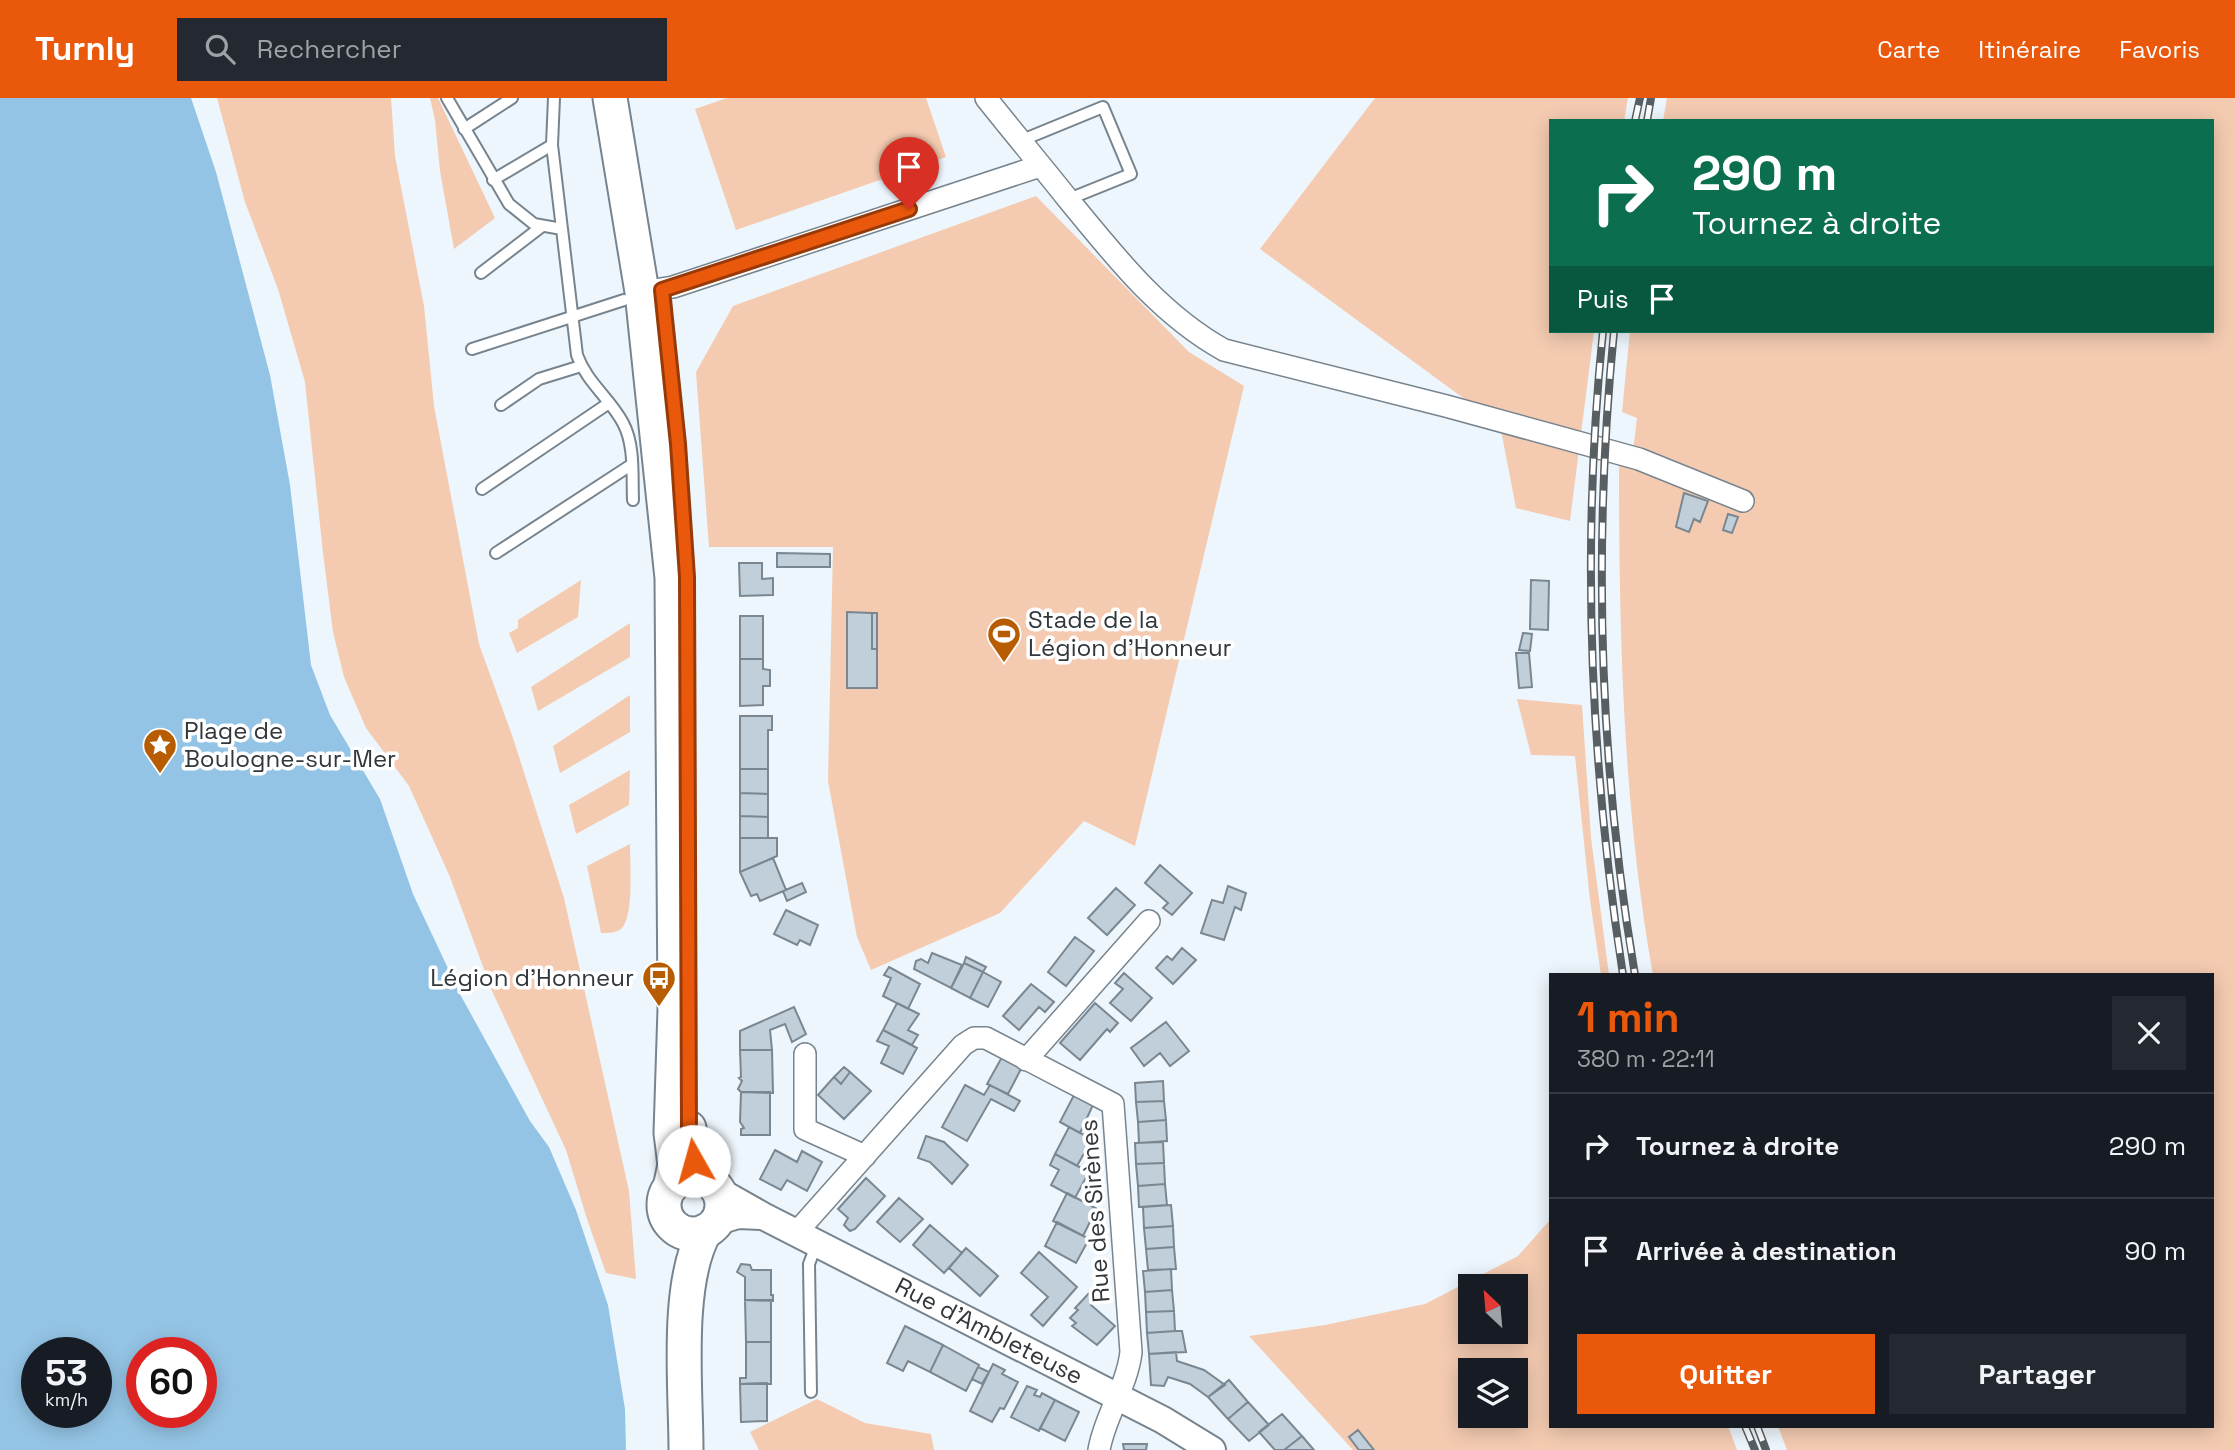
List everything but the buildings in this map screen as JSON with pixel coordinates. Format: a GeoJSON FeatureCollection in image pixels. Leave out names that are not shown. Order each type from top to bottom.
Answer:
{"type":"FeatureCollection","features":[{"type":"Feature","properties":{"kind":"main road"},"geometry":{"type":"LineString","coordinates":[[610,98],[642,294],[678,444],[687,587],[690,1142],[694,1161],[710,1184],[721,1208],[693,1258],[686,1313]]}},
{"type":"Feature","properties":{"kind":"main road"},"geometry":{"type":"LineString","coordinates":[[629,98],[642,294],[672,578],[675,1009],[671,1133],[675,1165],[664,1203],[679,1249],[686,1313],[686,1450]]}},
{"type":"Feature","properties":{"kind":"main road"},"geometry":{"type":"LineString","coordinates":[[670,1188],[687,1177],[710,1184]]}},
{"type":"Feature","properties":{"kind":"main road"},"geometry":{"type":"LineString","coordinates":[[670,1223],[684,1232],[710,1227]]}},
{"type":"Feature","properties":{"kind":"street"},"geometry":{"type":"LineString","coordinates":[[986,98],[1104,245],[1154,298],[1193,331],[1224,350],[1446,406],[1639,459],[1742,501]]}},
{"type":"Feature","properties":{"kind":"street"},"geometry":{"type":"LineString","coordinates":[[642,294],[1040,166]]}},
{"type":"Feature","properties":{"kind":"street"},"geometry":{"type":"LineString","coordinates":[[1026,1060],[1149,920]]}},
{"type":"Feature","properties":{"kind":"street","name":"Rue des Sirènes"},"geometry":{"type":"LineString","coordinates":[[806,1238],[865,1156],[968,1041],[986,1038],[1113,1104],[1131,1338],[1130,1363],[1118,1396]]}},
{"type":"Feature","properties":{"kind":"street"},"geometry":{"type":"LineString","coordinates":[[805,1054],[805,1129],[865,1156]]}},
{"type":"Feature","properties":{"kind":"street","name":"Rue d'Ambleteuse"},"geometry":{"type":"LineString","coordinates":[[710,1184],[763,1216],[1118,1396],[1212,1450]]}},
{"type":"Feature","properties":{"kind":"street"},"geometry":{"type":"LineString","coordinates":[[710,1227],[738,1215],[763,1216]]}},
{"type":"Feature","properties":{"kind":"street"},"geometry":{"type":"LineString","coordinates":[[1099,1450],[1103,1429],[1118,1396]]}},
{"type":"Feature","properties":{"kind":"lane"},"geometry":{"type":"LineString","coordinates":[[447,98],[509,204],[527,220],[541,227],[562,229]]}},
{"type":"Feature","properties":{"kind":"lane"},"geometry":{"type":"LineString","coordinates":[[464,129],[512,98]]}},
{"type":"Feature","properties":{"kind":"lane"},"geometry":{"type":"LineString","coordinates":[[554,98],[552,145],[581,366],[626,430],[634,500]]}},
{"type":"Feature","properties":{"kind":"lane"},"geometry":{"type":"LineString","coordinates":[[1020,141],[1103,107],[1131,174],[1069,200]]}},
{"type":"Feature","properties":{"kind":"lane"},"geometry":{"type":"LineString","coordinates":[[493,180],[552,145]]}},
{"type":"Feature","properties":{"kind":"lane"},"geometry":{"type":"LineString","coordinates":[[481,273],[541,227]]}},
{"type":"Feature","properties":{"kind":"lane"},"geometry":{"type":"LineString","coordinates":[[472,349],[642,294]]}},
{"type":"Feature","properties":{"kind":"lane"},"geometry":{"type":"LineString","coordinates":[[501,405],[539,379],[581,366]]}},
{"type":"Feature","properties":{"kind":"lane"},"geometry":{"type":"LineString","coordinates":[[482,489],[609,403]]}},
{"type":"Feature","properties":{"kind":"lane"},"geometry":{"type":"LineString","coordinates":[[496,553],[631,465]]}},
{"type":"Feature","properties":{"kind":"lane"},"geometry":{"type":"LineString","coordinates":[[806,1238],[809,1264],[811,1392]]}},
{"type":"Feature","properties":{"kind":"shaded area"},"geometry":{"type":"Polygon","coordinates":[[[217,98],[391,98],[395,156],[424,306],[434,406],[479,644],[513,738],[564,898],[629,1191],[636,1279],[606,1273],[566,1150],[492,991],[450,877],[409,786],[366,728],[344,677],[333,632],[305,382],[278,289],[245,202],[217,98]]]}},
{"type":"Feature","properties":{"kind":"shaded area"},"geometry":{"type":"Polygon","coordinates":[[[430,98],[438,98],[495,218],[454,249],[440,171],[430,98]]]}},
{"type":"Feature","properties":{"kind":"shaded area"},"geometry":{"type":"Polygon","coordinates":[[[727,98],[926,98],[946,157],[736,230],[695,109],[727,98]]]}},
{"type":"Feature","properties":{"kind":"shaded area"},"geometry":{"type":"Polygon","coordinates":[[[1375,98],[1628,98],[1624,119],[1549,119],[1549,333],[1594,333],[1570,521],[1516,508],[1500,425],[1260,249],[1375,98]]]}},
{"type":"Feature","properties":{"kind":"shaded area"},"geometry":{"type":"Polygon","coordinates":[[[1667,98],[2235,98],[2235,1450],[1787,1450],[1779,1428],[2214,1428],[2214,973],[1653,973],[1629,785],[1620,594],[1619,467],[1633,451],[1637,418],[1622,412],[1630,333],[2214,333],[2214,119],[1663,119],[1667,98]]]}},
{"type":"Feature","properties":{"kind":"shaded area","name":"Stade de la Légion d'Honneur"},"geometry":{"type":"Polygon","coordinates":[[[1036,196],[1189,352],[1244,386],[1135,846],[1084,821],[1000,913],[871,970],[857,937],[828,781],[833,547],[709,547],[696,372],[733,306],[1036,196]]]}},
{"type":"Feature","properties":{"kind":"shaded area"},"geometry":{"type":"Polygon","coordinates":[[[581,580],[578,617],[517,653],[509,633],[518,628],[518,620],[581,580]]]}},
{"type":"Feature","properties":{"kind":"shaded area"},"geometry":{"type":"Polygon","coordinates":[[[630,623],[630,657],[538,711],[531,687],[630,623]]]}},
{"type":"Feature","properties":{"kind":"shaded area"},"geometry":{"type":"Polygon","coordinates":[[[630,695],[630,732],[560,773],[553,746],[630,695]]]}},
{"type":"Feature","properties":{"kind":"shaded area"},"geometry":{"type":"Polygon","coordinates":[[[1517,699],[1582,705],[1591,838],[1609,973],[1601,973],[1575,756],[1531,755],[1517,699]]]}},
{"type":"Feature","properties":{"kind":"shaded area"},"geometry":{"type":"Polygon","coordinates":[[[630,770],[629,805],[576,834],[569,805],[630,770]]]}},
{"type":"Feature","properties":{"kind":"shaded area"},"geometry":{"type":"Polygon","coordinates":[[[630,844],[631,888],[626,921],[618,931],[601,933],[587,866],[630,844]]]}},
{"type":"Feature","properties":{"kind":"shaded area"},"geometry":{"type":"Polygon","coordinates":[[[1549,1221],[1549,1428],[1729,1428],[1737,1450],[1353,1450],[1249,1336],[1325,1325],[1425,1304],[1458,1287],[1458,1344],[1528,1344],[1528,1274],[1483,1274],[1518,1256],[1549,1221]]]}},
{"type":"Feature","properties":{"kind":"shaded area"},"geometry":{"type":"Polygon","coordinates":[[[817,1399],[865,1423],[931,1434],[934,1450],[759,1450],[750,1432],[817,1399]]]}},
{"type":"Feature","properties":{"kind":"water","name":"Plage de Boulogne-sur-Mer"},"geometry":{"type":"Polygon","coordinates":[[[0,98],[191,98],[216,172],[270,375],[290,485],[311,665],[330,715],[380,799],[413,894],[461,996],[530,1121],[549,1147],[576,1210],[608,1305],[625,1409],[626,1450],[0,1450],[0,98]]]}},
{"type":"Feature","properties":{"kind":"railway"},"geometry":{"type":"LineString","coordinates":[[1635,119],[1640,98]]}},
{"type":"Feature","properties":{"kind":"railway"},"geometry":{"type":"LineString","coordinates":[[1647,119],[1651,98]]}},
{"type":"Feature","properties":{"kind":"railway"},"geometry":{"type":"LineString","coordinates":[[1603,333],[1592,492],[1592,653],[1603,815],[1623,973]]}},
{"type":"Feature","properties":{"kind":"railway"},"geometry":{"type":"LineString","coordinates":[[1614,333],[1603,492],[1603,653],[1614,815],[1635,973]]}},
{"type":"Feature","properties":{"kind":"railway"},"geometry":{"type":"LineString","coordinates":[[1746,1428],[1755,1450]]}},
{"type":"Feature","properties":{"kind":"railway"},"geometry":{"type":"LineString","coordinates":[[1758,1428],[1766,1450]]}},
{"type":"Feature","properties":{"kind":"place","name":"Stade de la Légion d'Honneur"},"geometry":{"type":"Point","coordinates":[1004,664]}},
{"type":"Feature","properties":{"kind":"place","name":"Plage de Boulogne-sur-Mer"},"geometry":{"type":"Point","coordinates":[160,775]}},
{"type":"Feature","properties":{"kind":"place","name":"Légion d'Honneur"},"geometry":{"type":"Point","coordinates":[659,1008]}},
{"type":"Feature","properties":{"kind":"route"},"geometry":{"type":"LineString","coordinates":[[694,1161],[689,1133],[687,577],[678,444],[662,290],[909,209]]}}]}
